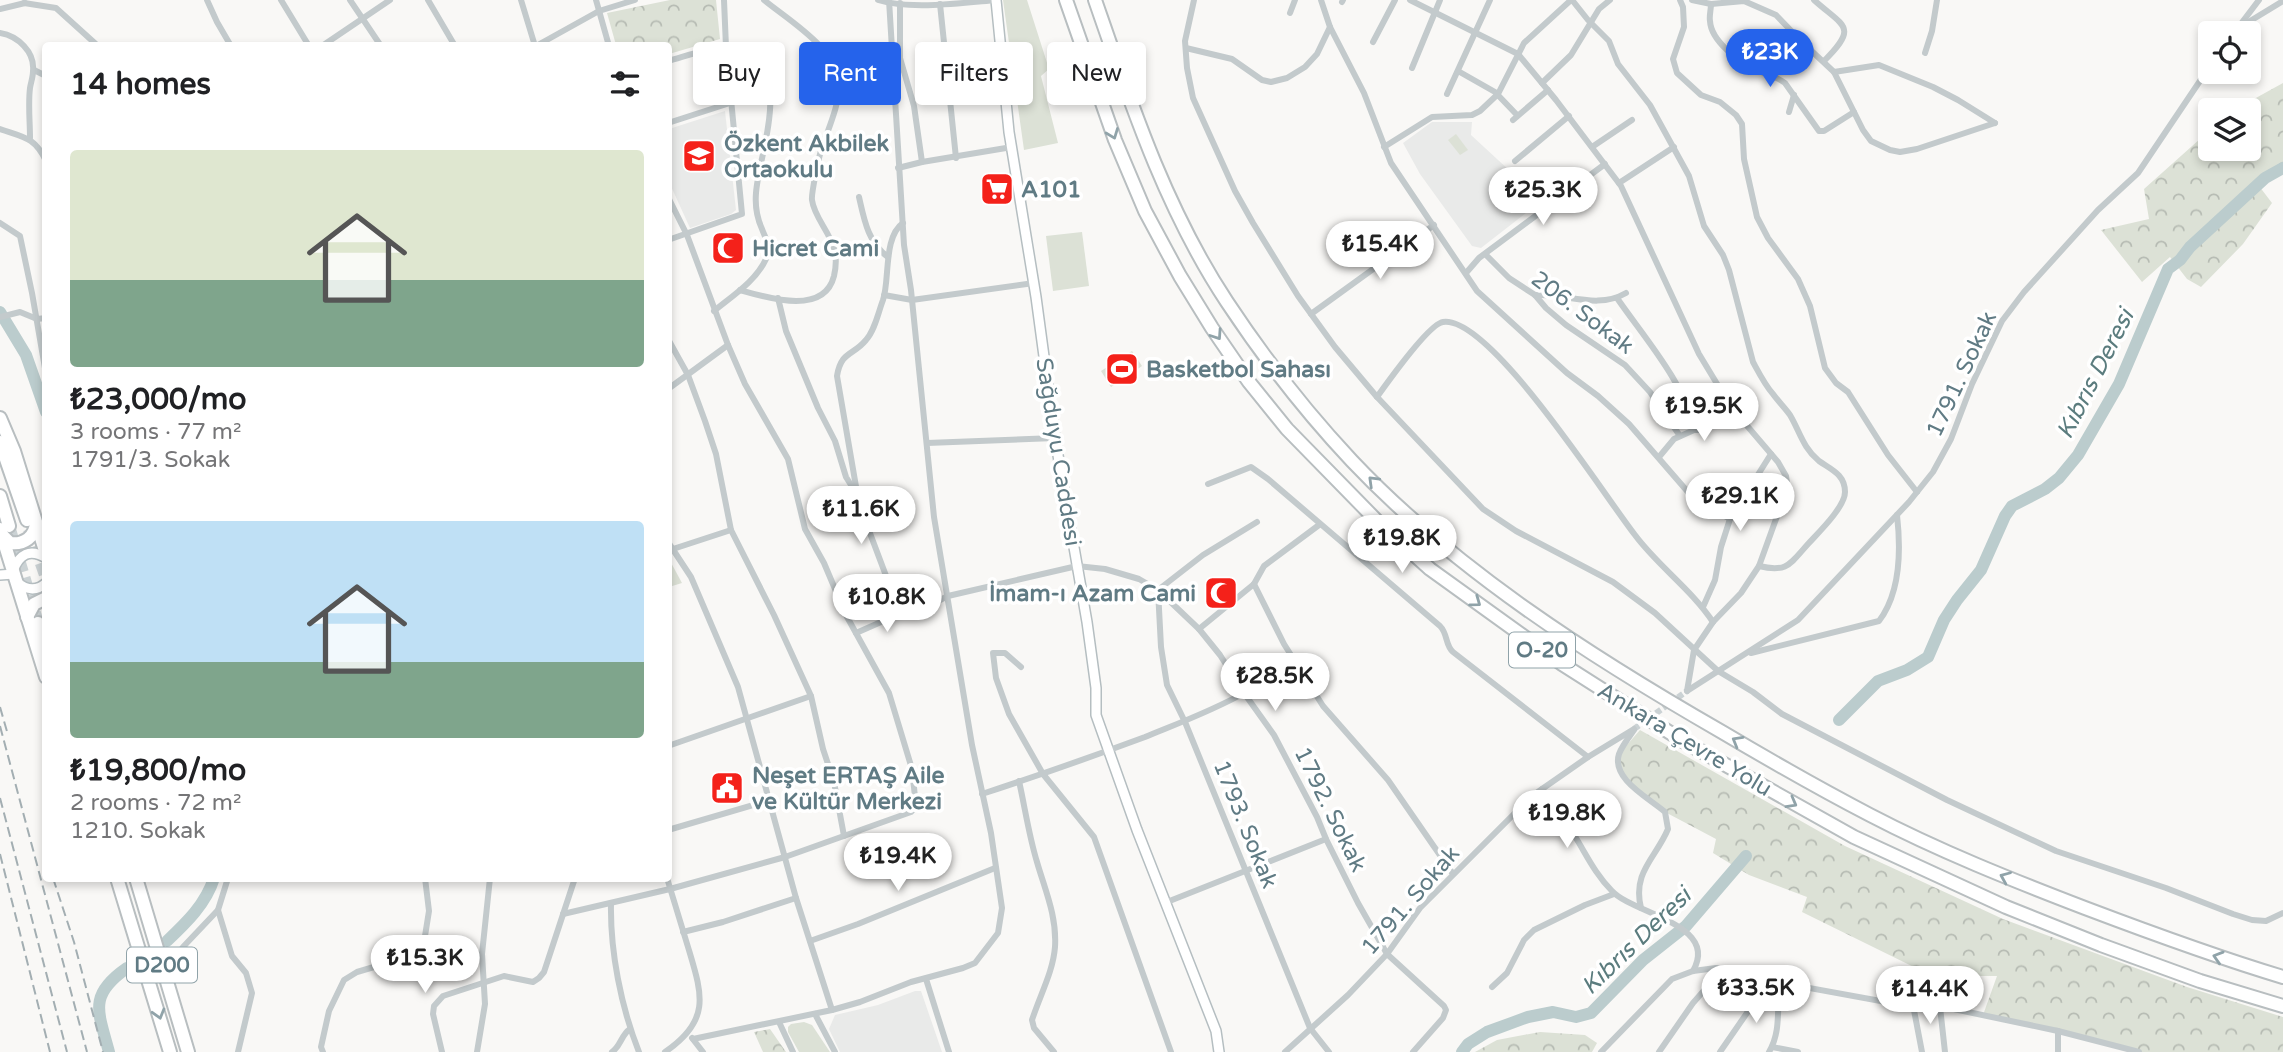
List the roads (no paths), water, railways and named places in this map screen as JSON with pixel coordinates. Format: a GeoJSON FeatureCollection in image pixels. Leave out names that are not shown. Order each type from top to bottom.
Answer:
{"type":"FeatureCollection","features":[{"type":"Feature","properties":{"kind":"highway","name":"Ankara Çevre Yolu"},"geometry":{"type":"LineString","coordinates":[[1066,0],[1115,139],[1145,211],[1212,328],[1249,382],[1287,429],[1378,522],[1430,569],[1562,664],[1672,734],[1854,837],[1982,896],[2101,945],[2200,981],[2283,1006]]}},
{"type":"Feature","properties":{"kind":"highway","name":"Ankara Çevre Yolu"},"geometry":{"type":"LineString","coordinates":[[1095,0],[1134,113],[1159,174],[1188,234],[1226,300],[1290,389],[1353,462],[1456,556],[1515,600],[1634,680],[1872,816],[2012,880],[2201,952],[2283,977]]}},
{"type":"Feature","properties":{"kind":"highway"},"geometry":{"type":"LineString","coordinates":[[0,418],[14,451],[33,534],[22,542],[10,543],[4,530]]}},
{"type":"Feature","properties":{"kind":"highway"},"geometry":{"type":"LineString","coordinates":[[0,442],[42,546]]}},
{"type":"Feature","properties":{"kind":"highway"},"geometry":{"type":"LineString","coordinates":[[0,496],[14,575],[42,638]]}},
{"type":"Feature","properties":{"kind":"highway"},"geometry":{"type":"LineString","coordinates":[[42,600],[34,604],[33,620],[42,659]]}},
{"type":"Feature","properties":{"kind":"highway"},"geometry":{"type":"LineString","coordinates":[[110,882],[125,926],[141,954]]}},
{"type":"Feature","properties":{"kind":"highway","name":"D200"},"geometry":{"type":"LineString","coordinates":[[118,882],[170,1052]]}},
{"type":"Feature","properties":{"kind":"highway","name":"D200"},"geometry":{"type":"LineString","coordinates":[[137,882],[188,1052]]}},
{"type":"Feature","properties":{"kind":"highway"},"geometry":{"type":"LineString","coordinates":[[142,882],[145,908]]}},
{"type":"Feature","properties":{"kind":"street"},"geometry":{"type":"LineString","coordinates":[[0,9],[37,0]]}},
{"type":"Feature","properties":{"kind":"street"},"geometry":{"type":"LineString","coordinates":[[207,0],[229,42]]}},
{"type":"Feature","properties":{"kind":"street"},"geometry":{"type":"LineString","coordinates":[[281,0],[307,42]]}},
{"type":"Feature","properties":{"kind":"street"},"geometry":{"type":"LineString","coordinates":[[350,0],[377,42]]}},
{"type":"Feature","properties":{"kind":"street"},"geometry":{"type":"LineString","coordinates":[[327,42],[390,0]]}},
{"type":"Feature","properties":{"kind":"street"},"geometry":{"type":"LineString","coordinates":[[428,0],[453,42]]}},
{"type":"Feature","properties":{"kind":"street"},"geometry":{"type":"LineString","coordinates":[[521,0],[535,42]]}},
{"type":"Feature","properties":{"kind":"street"},"geometry":{"type":"LineString","coordinates":[[596,0],[608,42]]}},
{"type":"Feature","properties":{"kind":"street"},"geometry":{"type":"LineString","coordinates":[[543,42],[599,11],[635,0]]}},
{"type":"Feature","properties":{"kind":"street"},"geometry":{"type":"LineString","coordinates":[[724,0],[726,42]]}},
{"type":"Feature","properties":{"kind":"street"},"geometry":{"type":"LineString","coordinates":[[740,290],[802,301],[815,299],[826,292],[836,267],[834,249],[811,200],[818,158],[840,84],[833,62],[813,38],[764,0]]}},
{"type":"Feature","properties":{"kind":"street"},"geometry":{"type":"LineString","coordinates":[[878,0],[940,4],[996,0]]}},
{"type":"Feature","properties":{"kind":"street","name":"Sağduyu Caddesi"},"geometry":{"type":"LineString","coordinates":[[996,0],[1012,147],[1055,438],[1096,688],[1096,715],[1216,1031],[1219,1052]]}},
{"type":"Feature","properties":{"kind":"street"},"geometry":{"type":"LineString","coordinates":[[1194,0],[1185,40],[1186,68],[1193,98],[1253,223],[1335,347],[1377,397],[1483,509],[1516,531],[1614,582],[1656,613],[1718,671],[1782,714],[1947,800],[2056,850],[2252,920],[2266,921],[2283,913]]}},
{"type":"Feature","properties":{"kind":"street"},"geometry":{"type":"LineString","coordinates":[[1290,13],[1295,0]]}},
{"type":"Feature","properties":{"kind":"street"},"geometry":{"type":"LineString","coordinates":[[1321,0],[1330,27],[1364,93],[1391,163],[1477,291],[1567,373],[1629,424],[1694,499],[1730,519]]}},
{"type":"Feature","properties":{"kind":"street"},"geometry":{"type":"LineString","coordinates":[[1373,43],[1395,0]]}},
{"type":"Feature","properties":{"kind":"street"},"geometry":{"type":"LineString","coordinates":[[1410,0],[1518,54],[1569,116],[1619,183],[1699,354],[1735,412],[1778,462],[1786,476],[1788,490],[1759,566],[1741,593],[1713,622],[1694,650]]}},
{"type":"Feature","properties":{"kind":"street"},"geometry":{"type":"LineString","coordinates":[[1412,68],[1440,0]]}},
{"type":"Feature","properties":{"kind":"street"},"geometry":{"type":"LineString","coordinates":[[1447,94],[1490,0]]}},
{"type":"Feature","properties":{"kind":"street"},"geometry":{"type":"LineString","coordinates":[[1384,147],[1432,117],[1477,113],[1498,94],[1524,43],[1572,0],[1609,41],[1618,64],[1650,105],[1689,176],[1704,226],[1726,263],[1753,362],[1771,393],[1791,416],[1803,444],[1819,461],[1841,477],[1845,488],[1843,502],[1786,567],[1774,569],[1759,566]]}},
{"type":"Feature","properties":{"kind":"street"},"geometry":{"type":"LineString","coordinates":[[1542,83],[1571,55],[1599,9],[1610,0]]}},
{"type":"Feature","properties":{"kind":"street"},"geometry":{"type":"LineString","coordinates":[[1680,0],[1684,27],[1673,59],[1677,73],[1700,95],[1720,102],[1736,115],[1742,124],[1744,159],[1757,217],[1768,238],[1798,279],[1810,306],[1825,368],[1836,383],[1848,392],[1888,455],[1917,492]]}},
{"type":"Feature","properties":{"kind":"street"},"geometry":{"type":"LineString","coordinates":[[1692,0],[1711,4],[1744,1],[1757,3],[1776,15],[1833,72],[1871,141],[1890,150],[1900,152],[1943,141],[1995,123],[1933,87],[1879,65],[1833,72]]}},
{"type":"Feature","properties":{"kind":"street"},"geometry":{"type":"LineString","coordinates":[[1814,0],[1844,25],[1845,33],[1839,46],[1824,61]]}},
{"type":"Feature","properties":{"kind":"street"},"geometry":{"type":"LineString","coordinates":[[1925,53],[1937,0]]}},
{"type":"Feature","properties":{"kind":"street"},"geometry":{"type":"LineString","coordinates":[[2243,21],[2259,0]]}},
{"type":"Feature","properties":{"kind":"street"},"geometry":{"type":"LineString","coordinates":[[665,1052],[691,1037],[832,1010],[911,982],[963,968],[975,963],[998,933],[1002,908],[934,517],[898,168],[888,1]]}},
{"type":"Feature","properties":{"kind":"street"},"geometry":{"type":"LineString","coordinates":[[2251,21],[2283,1]]}},
{"type":"Feature","properties":{"kind":"street"},"geometry":{"type":"LineString","coordinates":[[24,3],[56,8],[94,42]]}},
{"type":"Feature","properties":{"kind":"street"},"geometry":{"type":"LineString","coordinates":[[900,3],[900,58],[914,106],[922,162]]}},
{"type":"Feature","properties":{"kind":"street"},"geometry":{"type":"LineString","coordinates":[[940,4],[956,158]]}},
{"type":"Feature","properties":{"kind":"street"},"geometry":{"type":"LineString","coordinates":[[1711,4],[1710,22],[1723,44],[1744,64],[1778,77],[1786,83],[1819,131],[1824,131],[1854,112]]}},
{"type":"Feature","properties":{"kind":"street"},"geometry":{"type":"LineString","coordinates":[[1186,48],[1232,59],[1262,80],[1271,82],[1287,78],[1305,67],[1317,54],[1330,27]]}},
{"type":"Feature","properties":{"kind":"street"},"geometry":{"type":"LineString","coordinates":[[0,33],[10,34],[22,42],[32,59],[34,70],[30,88],[30,138]]}},
{"type":"Feature","properties":{"kind":"street"},"geometry":{"type":"LineString","coordinates":[[672,60],[693,55]]}},
{"type":"Feature","properties":{"kind":"street"},"geometry":{"type":"LineString","coordinates":[[34,70],[42,74]]}},
{"type":"Feature","properties":{"kind":"street"},"geometry":{"type":"LineString","coordinates":[[1458,71],[1498,94],[1515,118],[1548,90]]}},
{"type":"Feature","properties":{"kind":"street","name":"1791. Sokak"},"geometry":{"type":"LineString","coordinates":[[1694,650],[1686,691],[1798,620],[1897,515],[1933,472],[1951,439],[1972,384],[2002,321],[2024,292],[2098,210],[2138,173],[2198,84]]}},
{"type":"Feature","properties":{"kind":"street"},"geometry":{"type":"LineString","coordinates":[[1789,112],[1794,95]]}},
{"type":"Feature","properties":{"kind":"street"},"geometry":{"type":"LineString","coordinates":[[672,122],[724,105]]}},
{"type":"Feature","properties":{"kind":"street"},"geometry":{"type":"LineString","coordinates":[[672,239],[742,214],[733,105]]}},
{"type":"Feature","properties":{"kind":"street"},"geometry":{"type":"LineString","coordinates":[[714,311],[740,290],[761,268],[768,256],[769,242],[756,212],[755,194],[770,118],[770,105]]}},
{"type":"Feature","properties":{"kind":"street"},"geometry":{"type":"LineString","coordinates":[[1515,160],[1569,116]]}},
{"type":"Feature","properties":{"kind":"street"},"geometry":{"type":"LineString","coordinates":[[1592,147],[1632,120]]}},
{"type":"Feature","properties":{"kind":"street"},"geometry":{"type":"LineString","coordinates":[[0,129],[30,138],[42,153]]}},
{"type":"Feature","properties":{"kind":"street"},"geometry":{"type":"LineString","coordinates":[[898,168],[1012,147]]}},
{"type":"Feature","properties":{"kind":"street"},"geometry":{"type":"LineString","coordinates":[[1619,183],[1674,147]]}},
{"type":"Feature","properties":{"kind":"street"},"geometry":{"type":"LineString","coordinates":[[1466,273],[1485,254],[1605,164]]}},
{"type":"Feature","properties":{"kind":"street"},"geometry":{"type":"LineString","coordinates":[[859,197],[873,241],[888,257]]}},
{"type":"Feature","properties":{"kind":"street"},"geometry":{"type":"LineString","coordinates":[[563,914],[670,889],[785,857],[911,812],[916,806],[912,769],[889,693],[805,529],[788,459],[746,384],[728,345],[687,235],[672,205]]}},
{"type":"Feature","properties":{"kind":"street"},"geometry":{"type":"LineString","coordinates":[[0,223],[20,236],[42,350]]}},
{"type":"Feature","properties":{"kind":"street"},"geometry":{"type":"LineString","coordinates":[[903,223],[896,230],[888,257],[884,295],[869,338],[842,359],[837,376],[859,504],[890,590],[897,605],[906,611]]}},
{"type":"Feature","properties":{"kind":"street"},"geometry":{"type":"LineString","coordinates":[[1311,314],[1434,225]]}},
{"type":"Feature","properties":{"kind":"street","name":"206. Sokak"},"geometry":{"type":"LineString","coordinates":[[1485,254],[1509,278],[1535,295],[1566,325],[1625,365],[1650,392],[1680,436]]}},
{"type":"Feature","properties":{"kind":"street"},"geometry":{"type":"LineString","coordinates":[[884,295],[912,299],[1034,283]]}},
{"type":"Feature","properties":{"kind":"street"},"geometry":{"type":"LineString","coordinates":[[1535,295],[1554,295],[1585,301],[1617,298],[1626,293]]}},
{"type":"Feature","properties":{"kind":"street"},"geometry":{"type":"LineString","coordinates":[[778,298],[786,331],[818,408],[835,441],[846,477],[850,485],[857,489]]}},
{"type":"Feature","properties":{"kind":"street"},"geometry":{"type":"LineString","coordinates":[[1617,298],[1666,368],[1684,400],[1694,430]]}},
{"type":"Feature","properties":{"kind":"street"},"geometry":{"type":"LineString","coordinates":[[0,317],[20,312],[42,318]]}},
{"type":"Feature","properties":{"kind":"street"},"geometry":{"type":"LineString","coordinates":[[1377,397],[1434,326],[1445,321],[1461,324],[1508,368],[1547,411],[1635,536],[1703,607],[1713,622]]}},
{"type":"Feature","properties":{"kind":"street"},"geometry":{"type":"LineString","coordinates":[[672,386],[728,345]]}},
{"type":"Feature","properties":{"kind":"street"},"geometry":{"type":"LineString","coordinates":[[672,346],[688,375],[716,454],[731,530],[811,696],[823,749],[834,782],[844,836]]}},
{"type":"Feature","properties":{"kind":"street"},"geometry":{"type":"LineString","coordinates":[[1659,457],[1674,439],[1694,430],[1704,430],[1735,412]]}},
{"type":"Feature","properties":{"kind":"street"},"geometry":{"type":"LineString","coordinates":[[927,443],[1055,438]]}},
{"type":"Feature","properties":{"kind":"street"},"geometry":{"type":"LineString","coordinates":[[1703,607],[1715,580],[1730,519],[1771,454]]}},
{"type":"Feature","properties":{"kind":"street"},"geometry":{"type":"LineString","coordinates":[[1208,484],[1251,467],[1440,626],[1447,636],[1448,647],[1453,652],[1588,757]]}},
{"type":"Feature","properties":{"kind":"street"},"geometry":{"type":"LineString","coordinates":[[1745,654],[1880,621],[1889,609],[1896,581],[1900,546],[1897,515]]}},
{"type":"Feature","properties":{"kind":"street"},"geometry":{"type":"LineString","coordinates":[[1158,590],[1203,555],[1257,522]]}},
{"type":"Feature","properties":{"kind":"street"},"geometry":{"type":"LineString","coordinates":[[1199,629],[1254,584],[1264,566],[1319,525]]}},
{"type":"Feature","properties":{"kind":"street"},"geometry":{"type":"LineString","coordinates":[[672,546],[731,530]]}},
{"type":"Feature","properties":{"kind":"street"},"geometry":{"type":"LineString","coordinates":[[672,548],[691,577],[738,687],[796,898],[832,1010]]}},
{"type":"Feature","properties":{"kind":"street"},"geometry":{"type":"LineString","coordinates":[[42,555],[25,554],[16,562],[14,575],[25,588],[37,589],[42,586]]}},
{"type":"Feature","properties":{"kind":"street"},"geometry":{"type":"LineString","coordinates":[[856,633],[948,596],[1077,566]]}},
{"type":"Feature","properties":{"kind":"street","name":"1792. Sokak"},"geometry":{"type":"LineString","coordinates":[[1077,566],[1105,569],[1139,579],[1158,590],[1199,629],[1220,655],[1274,735],[1387,954]]}},
{"type":"Feature","properties":{"kind":"street"},"geometry":{"type":"LineString","coordinates":[[0,575],[14,575]]}},
{"type":"Feature","properties":{"kind":"street"},"geometry":{"type":"LineString","coordinates":[[1254,584],[1284,644],[1323,706],[1388,780],[1453,874]]}},
{"type":"Feature","properties":{"kind":"street","name":"1793. Sokak"},"geometry":{"type":"LineString","coordinates":[[1158,590],[1161,647],[1167,685],[1185,722],[1310,1028],[1329,1052]]}},
{"type":"Feature","properties":{"kind":"street"},"geometry":{"type":"LineString","coordinates":[[1021,667],[1005,653],[993,653],[996,678],[1009,714],[1043,774],[1094,837],[1171,1052]]}},
{"type":"Feature","properties":{"kind":"street"},"geometry":{"type":"LineString","coordinates":[[982,794],[1185,722],[1213,711],[1244,693]]}},
{"type":"Feature","properties":{"kind":"street"},"geometry":{"type":"LineString","coordinates":[[672,745],[811,696]]}},
{"type":"Feature","properties":{"kind":"street","name":"1791. Sokak"},"geometry":{"type":"LineString","coordinates":[[1285,1052],[1348,995],[1387,954],[1420,908],[1542,789],[1634,729],[1619,754],[1618,766],[1632,787],[1665,812],[1668,829],[1640,879],[1638,889],[1641,908]]}},
{"type":"Feature","properties":{"kind":"street"},"geometry":{"type":"LineString","coordinates":[[1019,781],[1036,860],[1054,921],[1055,946],[1052,965],[1032,1020],[1034,1028],[1054,1052]]}},
{"type":"Feature","properties":{"kind":"street"},"geometry":{"type":"LineString","coordinates":[[1542,789],[1573,833],[1593,868],[1614,894],[1675,925],[1689,936],[1699,954],[1699,961],[1693,971]]}},
{"type":"Feature","properties":{"kind":"street"},"geometry":{"type":"LineString","coordinates":[[672,829],[770,800]]}},
{"type":"Feature","properties":{"kind":"street"},"geometry":{"type":"LineString","coordinates":[[1167,902],[1326,839]]}},
{"type":"Feature","properties":{"kind":"street"},"geometry":{"type":"LineString","coordinates":[[810,941],[995,868]]}},
{"type":"Feature","properties":{"kind":"street"},"geometry":{"type":"LineString","coordinates":[[164,972],[218,910],[227,882]]}},
{"type":"Feature","properties":{"kind":"street"},"geometry":{"type":"LineString","coordinates":[[323,1052],[321,1047],[329,1011],[344,980],[357,972],[384,964],[419,948],[425,936],[429,911],[425,882]]}},
{"type":"Feature","properties":{"kind":"street"},"geometry":{"type":"LineString","coordinates":[[477,1052],[485,1004],[484,922],[489,882]]}},
{"type":"Feature","properties":{"kind":"street"},"geometry":{"type":"LineString","coordinates":[[442,1052],[433,1014],[434,1006],[443,996],[504,976],[533,982],[539,978],[547,964],[575,882]]}},
{"type":"Feature","properties":{"kind":"street"},"geometry":{"type":"LineString","coordinates":[[668,882],[699,985],[700,1004],[691,1037]]}},
{"type":"Feature","properties":{"kind":"street"},"geometry":{"type":"LineString","coordinates":[[1492,987],[1507,973],[1520,947],[1534,930],[1614,894]]}},
{"type":"Feature","properties":{"kind":"street"},"geometry":{"type":"LineString","coordinates":[[683,932],[796,898]]}},
{"type":"Feature","properties":{"kind":"street"},"geometry":{"type":"LineString","coordinates":[[611,903],[610,936],[629,1029],[639,1052]]}},
{"type":"Feature","properties":{"kind":"street"},"geometry":{"type":"LineString","coordinates":[[218,910],[232,956],[246,973],[252,993],[238,1052]]}},
{"type":"Feature","properties":{"kind":"street"},"geometry":{"type":"LineString","coordinates":[[1387,954],[1440,1001],[1446,1010],[1443,1018],[1413,1052]]}},
{"type":"Feature","properties":{"kind":"street"},"geometry":{"type":"LineString","coordinates":[[1601,1052],[1672,979],[1693,971],[1716,968],[1780,983],[1940,1007],[2059,1031],[2139,1052]]}},
{"type":"Feature","properties":{"kind":"street"},"geometry":{"type":"LineString","coordinates":[[1659,1052],[1693,1003],[1722,970]]}},
{"type":"Feature","properties":{"kind":"street"},"geometry":{"type":"LineString","coordinates":[[926,979],[949,1052]]}},
{"type":"Feature","properties":{"kind":"street"},"geometry":{"type":"LineString","coordinates":[[1720,1052],[1769,981]]}},
{"type":"Feature","properties":{"kind":"street"},"geometry":{"type":"LineString","coordinates":[[1780,983],[1778,1032],[1771,1049],[1798,1052]]}},
{"type":"Feature","properties":{"kind":"street"},"geometry":{"type":"LineString","coordinates":[[1913,1005],[1922,1052]]}},
{"type":"Feature","properties":{"kind":"street"},"geometry":{"type":"LineString","coordinates":[[1940,1007],[1945,1052]]}},
{"type":"Feature","properties":{"kind":"street"},"geometry":{"type":"LineString","coordinates":[[815,1014],[835,1052]]}},
{"type":"Feature","properties":{"kind":"street"},"geometry":{"type":"LineString","coordinates":[[779,1022],[793,1052]]}},
{"type":"Feature","properties":{"kind":"street"},"geometry":{"type":"LineString","coordinates":[[612,1052],[617,1049],[629,1029]]}},
{"type":"Feature","properties":{"kind":"street"},"geometry":{"type":"LineString","coordinates":[[1216,1031],[1226,1052]]}},
{"type":"Feature","properties":{"kind":"street"},"geometry":{"type":"LineString","coordinates":[[2058,1052],[2059,1031]]}},
{"type":"Feature","properties":{"kind":"street"},"geometry":{"type":"LineString","coordinates":[[691,1037],[703,1052]]}},
{"type":"Feature","properties":{"kind":"waterway","name":"Kıbrıs Deresi"},"geometry":{"type":"LineString","coordinates":[[1839,720],[1878,681],[1907,670],[1928,657],[1944,620],[1981,570],[2012,506],[2045,489],[2059,478],[2078,455],[2119,384],[2168,269],[2265,178],[2283,168]]}},
{"type":"Feature","properties":{"kind":"waterway"},"geometry":{"type":"LineString","coordinates":[[0,312],[26,355],[42,401]]}},
{"type":"Feature","properties":{"kind":"waterway","name":"Kıbrıs Deresi"},"geometry":{"type":"LineString","coordinates":[[1462,1052],[1468,1044],[1487,1032],[1528,1017],[1553,1012],[1576,1017],[1591,1013],[1643,960],[1686,926],[1746,856]]}},
{"type":"Feature","properties":{"kind":"waterway"},"geometry":{"type":"LineString","coordinates":[[167,941],[201,905],[212,882]]}},
{"type":"Feature","properties":{"kind":"waterway"},"geometry":{"type":"LineString","coordinates":[[109,1052],[99,1005],[106,987],[127,968]]}},
{"type":"Feature","properties":{"kind":"tunnel"},"geometry":{"type":"LineString","coordinates":[[9,526],[38,623]]}},
{"type":"Feature","properties":{"kind":"tunnel"},"geometry":{"type":"LineString","coordinates":[[29,529],[42,566]]}},
{"type":"Feature","properties":{"kind":"tunnel"},"geometry":{"type":"LineString","coordinates":[[1634,729],[1687,691]]}},
{"type":"Feature","properties":{"kind":"railway"},"geometry":{"type":"LineString","coordinates":[[0,707],[8,735]]}},
{"type":"Feature","properties":{"kind":"railway"},"geometry":{"type":"LineString","coordinates":[[0,726],[87,1052]]}},
{"type":"Feature","properties":{"kind":"railway"},"geometry":{"type":"LineString","coordinates":[[0,798],[67,1052]]}},
{"type":"Feature","properties":{"kind":"railway"},"geometry":{"type":"LineString","coordinates":[[0,854],[50,1052]]}},
{"type":"Feature","properties":{"kind":"railway"},"geometry":{"type":"LineString","coordinates":[[54,882],[74,942],[103,1052]]}},
{"type":"Feature","properties":{"kind":"place","name":"Özkent Akbilek Ortaokulu"},"geometry":{"type":"Point","coordinates":[699,156]}},
{"type":"Feature","properties":{"kind":"place","name":"A101"},"geometry":{"type":"Point","coordinates":[997,189]}},
{"type":"Feature","properties":{"kind":"place","name":"Hicret Cami"},"geometry":{"type":"Point","coordinates":[728,248]}},
{"type":"Feature","properties":{"kind":"place","name":"Basketbol Sahası"},"geometry":{"type":"Point","coordinates":[1122,369]}},
{"type":"Feature","properties":{"kind":"place","name":"İmam-ı Azam Cami"},"geometry":{"type":"Point","coordinates":[1221,593]}},
{"type":"Feature","properties":{"kind":"place","name":"Neşet ERTAŞ Aile ve Kültür Merkezi"},"geometry":{"type":"Point","coordinates":[727,788]}}]}
